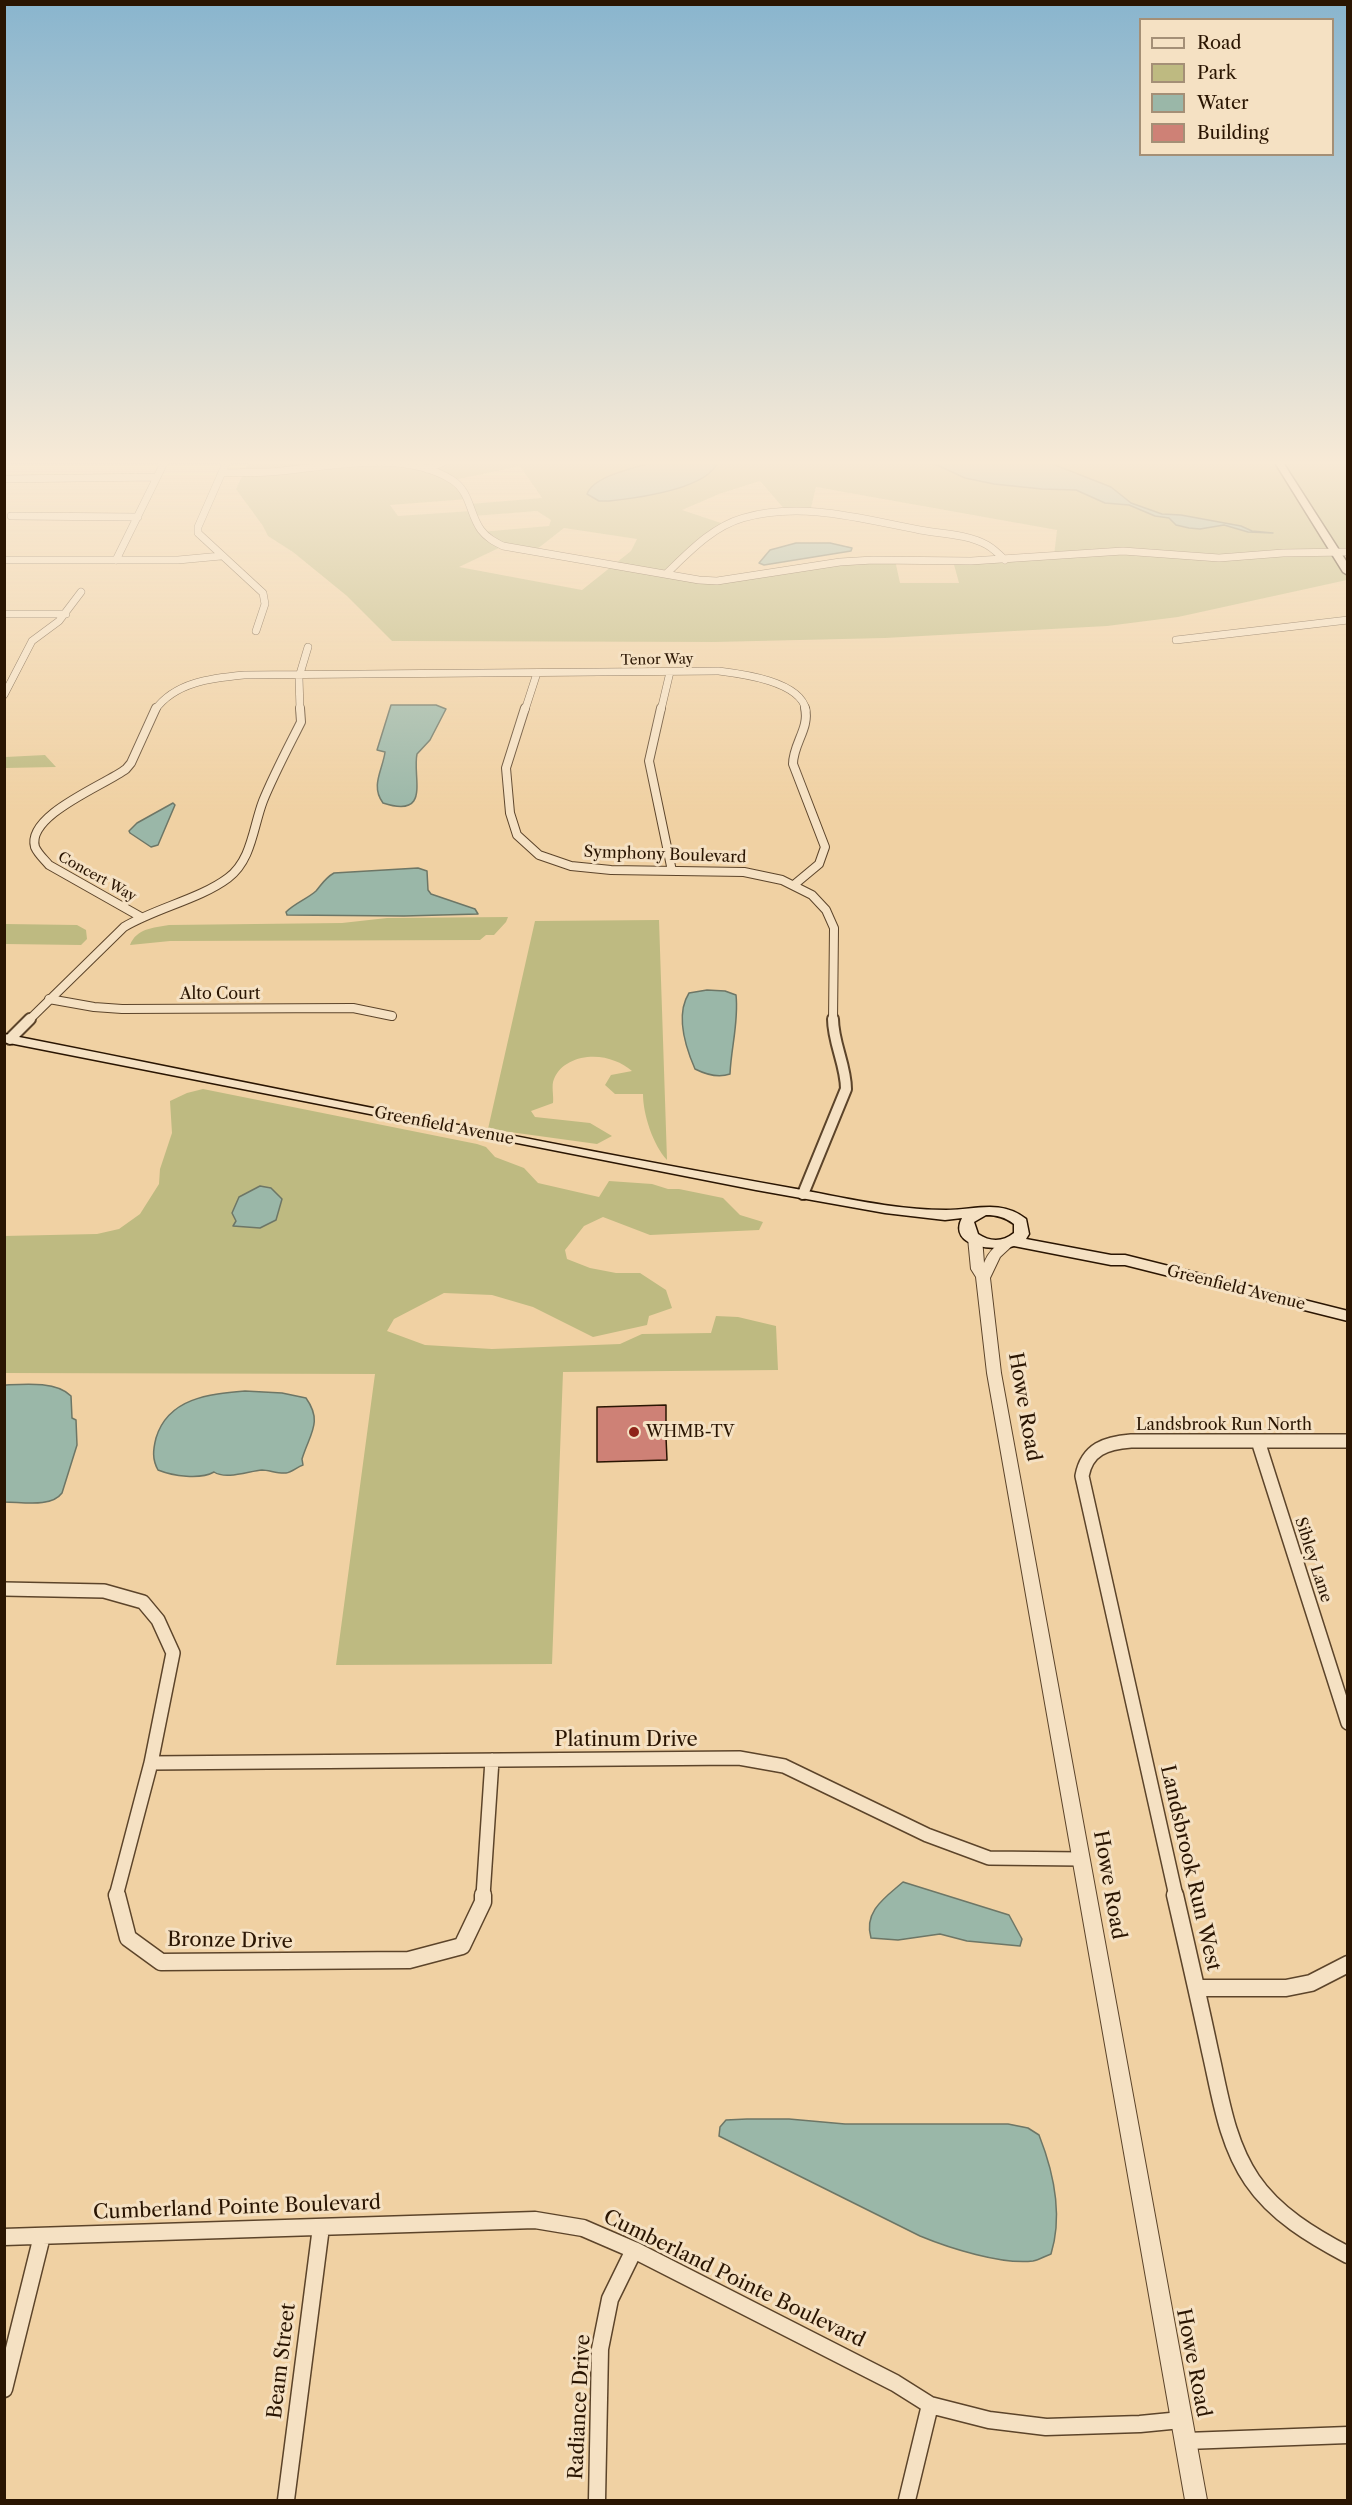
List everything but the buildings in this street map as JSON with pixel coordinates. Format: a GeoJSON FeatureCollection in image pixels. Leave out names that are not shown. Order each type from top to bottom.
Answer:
{"type":"FeatureCollection","features":[{"type":"Feature","properties":{"kind":"main road","name":"Greenfield Avenue"},"geometry":{"type":"LineString","coordinates":[[7,1039],[636,1164],[885,1209],[945,1215],[975,1213]]}},
{"type":"Feature","properties":{"kind":"main road","name":"Greenfield Avenue"},"geometry":{"type":"LineString","coordinates":[[885,1209],[902,1216],[943,1222],[972,1236]]}},
{"type":"Feature","properties":{"kind":"main road"},"geometry":{"type":"LineString","coordinates":[[1000,1211],[1021,1222],[1022,1234],[1010,1242],[992,1245],[972,1236],[967,1222],[975,1213],[1000,1211]]}},
{"type":"Feature","properties":{"kind":"main road","name":"Greenfield Avenue"},"geometry":{"type":"LineString","coordinates":[[1021,1222],[1050,1239],[1112,1252],[1125,1260]]}},
{"type":"Feature","properties":{"kind":"main road","name":"Greenfield Avenue"},"geometry":{"type":"LineString","coordinates":[[1010,1242],[1111,1260],[1125,1260],[1347,1316]]}},
{"type":"Feature","properties":{"kind":"street"},"geometry":{"type":"LineString","coordinates":[[246,578],[263,593],[265,604],[256,631]]}},
{"type":"Feature","properties":{"kind":"street"},"geometry":{"type":"LineString","coordinates":[[694,578],[717,581],[746,578]]}},
{"type":"Feature","properties":{"kind":"street"},"geometry":{"type":"LineString","coordinates":[[4,695],[33,641],[60,621],[81,592]]}},
{"type":"Feature","properties":{"kind":"street"},"geometry":{"type":"LineString","coordinates":[[4,614],[66,614]]}},
{"type":"Feature","properties":{"kind":"street"},"geometry":{"type":"LineString","coordinates":[[1176,640],[1347,620]]}},
{"type":"Feature","properties":{"kind":"street"},"geometry":{"type":"LineString","coordinates":[[7,1039],[114,935],[141,917],[218,885],[230,877],[245,860],[263,801],[301,722],[300,674],[308,646]]}},
{"type":"Feature","properties":{"kind":"street"},"geometry":{"type":"LineString","coordinates":[[670,672],[649,761],[672,871]]}},
{"type":"Feature","properties":{"kind":"street","name":"Tenor Way"},"geometry":{"type":"LineString","coordinates":[[300,674],[670,672],[743,674],[783,687],[794,693],[805,706],[807,717],[793,756],[793,764],[824,842],[825,852],[822,861],[813,871],[795,884]]}},
{"type":"Feature","properties":{"kind":"street","name":"Symphony Boulevard"},"geometry":{"type":"LineString","coordinates":[[537,673],[507,764],[511,814],[518,837],[538,854],[571,866],[601,870],[744,872],[795,884],[822,903],[833,922],[833,1031],[847,1081],[846,1089],[804,1194]]}},
{"type":"Feature","properties":{"kind":"street","name":"Concert Way"},"geometry":{"type":"LineString","coordinates":[[141,917],[50,868],[42,860],[35,843],[40,826],[57,810],[126,769],[131,763],[153,712],[172,694],[193,685],[225,677],[300,674]]}},
{"type":"Feature","properties":{"kind":"street","name":"Alto Court"},"geometry":{"type":"LineString","coordinates":[[49,999],[114,1009],[353,1008],[392,1016]]}},
{"type":"Feature","properties":{"kind":"street","name":"Howe Road"},"geometry":{"type":"LineString","coordinates":[[972,1236],[978,1269],[983,1277],[994,1373],[1196,2500]]}},
{"type":"Feature","properties":{"kind":"street"},"geometry":{"type":"LineString","coordinates":[[983,1277],[994,1255],[1010,1242]]}},
{"type":"Feature","properties":{"kind":"street","name":"Landsbrook Run North"},"geometry":{"type":"LineString","coordinates":[[1101,1447],[1112,1443],[1147,1441],[1347,1441]]}},
{"type":"Feature","properties":{"kind":"street","name":"Sibley Lane"},"geometry":{"type":"LineString","coordinates":[[1258,1441],[1347,1723]]}},
{"type":"Feature","properties":{"kind":"street","name":"Landsbrook Run West"},"geometry":{"type":"LineString","coordinates":[[1101,1447],[1084,1463],[1082,1476],[1225,2117],[1243,2165],[1263,2198],[1293,2221],[1347,2255]]}},
{"type":"Feature","properties":{"kind":"street","name":"Bronze Drive"},"geometry":{"type":"LineString","coordinates":[[4,1589],[104,1590],[143,1602],[158,1620],[173,1653],[151,1763],[116,1898],[128,1938],[161,1962],[409,1960],[462,1946],[483,1902],[492,1760]]}},
{"type":"Feature","properties":{"kind":"street","name":"Platinum Drive"},"geometry":{"type":"LineString","coordinates":[[151,1763],[739,1758],[784,1766],[927,1835],[989,1858],[1082,1859]]}},
{"type":"Feature","properties":{"kind":"street"},"geometry":{"type":"LineString","coordinates":[[1197,1988],[1286,1988],[1311,1983],[1347,1964]]}},
{"type":"Feature","properties":{"kind":"street","name":"Cumberland Pointe Boulevard"},"geometry":{"type":"LineString","coordinates":[[4,2237],[535,2220],[583,2228],[634,2250],[895,2383],[930,2405],[989,2420],[1046,2427],[1140,2424],[1181,2420]]}},
{"type":"Feature","properties":{"kind":"street","name":"Beam Street"},"geometry":{"type":"LineString","coordinates":[[286,2500],[321,2227]]}},
{"type":"Feature","properties":{"kind":"street"},"geometry":{"type":"LineString","coordinates":[[4,2389],[42,2236]]}},
{"type":"Feature","properties":{"kind":"street","name":"Radiance Drive"},"geometry":{"type":"LineString","coordinates":[[597,2500],[600,2349],[610,2299],[634,2250]]}},
{"type":"Feature","properties":{"kind":"street"},"geometry":{"type":"LineString","coordinates":[[907,2500],[930,2405]]}},
{"type":"Feature","properties":{"kind":"street"},"geometry":{"type":"LineString","coordinates":[[1186,2441],[1347,2435]]}},
{"type":"Feature","properties":{"kind":"green space"},"geometry":{"type":"Polygon","coordinates":[[[325,578],[517,578],[582,590],[597,578],[698,578],[717,581],[737,578],[899,578],[900,583],[959,583],[958,578],[1347,578],[1347,580],[1178,617],[1107,626],[885,638],[715,642],[392,641],[347,596],[325,578]]]}},
{"type":"Feature","properties":{"kind":"green space"},"geometry":{"type":"Polygon","coordinates":[[[45,755],[56,767],[5,768],[5,757],[45,755]]]}},
{"type":"Feature","properties":{"kind":"green space"},"geometry":{"type":"Polygon","coordinates":[[[508,917],[494,935],[486,935],[480,940],[170,941],[130,945],[141,932],[169,925],[342,923],[387,918],[508,917]]]}},
{"type":"Feature","properties":{"kind":"green space"},"geometry":{"type":"Polygon","coordinates":[[[659,920],[667,1160],[657,1146],[650,1129],[643,1094],[615,1094],[605,1085],[611,1075],[632,1071],[607,1058],[580,1058],[564,1066],[553,1081],[553,1103],[531,1111],[535,1117],[590,1123],[612,1136],[597,1144],[488,1129],[535,921],[659,920]]]}},
{"type":"Feature","properties":{"kind":"green space"},"geometry":{"type":"Polygon","coordinates":[[[5,924],[77,925],[86,930],[87,939],[81,945],[5,944],[5,924]]]}},
{"type":"Feature","properties":{"kind":"green space"},"geometry":{"type":"Polygon","coordinates":[[[203,1089],[477,1144],[486,1147],[495,1157],[524,1168],[538,1183],[599,1197],[609,1181],[652,1184],[668,1189],[723,1198],[740,1215],[763,1222],[759,1230],[650,1235],[603,1217],[584,1226],[565,1250],[567,1259],[590,1268],[616,1273],[640,1273],[666,1290],[672,1308],[649,1316],[647,1325],[593,1337],[533,1307],[492,1295],[444,1293],[394,1319],[387,1331],[425,1345],[492,1349],[620,1344],[642,1334],[711,1333],[716,1316],[738,1317],[776,1326],[778,1370],[563,1372],[552,1664],[336,1665],[375,1374],[5,1373],[4,1236],[97,1234],[119,1229],[140,1214],[159,1184],[160,1169],[172,1133],[170,1101],[203,1089]]]}},
{"type":"Feature","properties":{"kind":"water"},"geometry":{"type":"Polygon","coordinates":[[[391,705],[436,705],[446,709],[430,740],[417,754],[416,793],[414,801],[408,805],[383,803],[379,797],[377,784],[385,752],[377,750],[391,705]]]}},
{"type":"Feature","properties":{"kind":"water"},"geometry":{"type":"Polygon","coordinates":[[[173,803],[175,805],[158,845],[151,847],[130,833],[129,831],[137,823],[173,803]]]}},
{"type":"Feature","properties":{"kind":"water"},"geometry":{"type":"Polygon","coordinates":[[[418,868],[427,871],[428,890],[431,894],[475,909],[478,914],[287,915],[286,912],[316,891],[334,873],[418,868]]]}},
{"type":"Feature","properties":{"kind":"water"},"geometry":{"type":"Polygon","coordinates":[[[707,990],[725,991],[736,995],[730,1074],[721,1076],[695,1069],[683,1031],[683,1011],[689,993],[707,990]]]}},
{"type":"Feature","properties":{"kind":"water"},"geometry":{"type":"Polygon","coordinates":[[[260,1186],[271,1188],[282,1199],[276,1220],[260,1228],[233,1226],[236,1221],[232,1213],[239,1197],[260,1186]]]}},
{"type":"Feature","properties":{"kind":"water"},"geometry":{"type":"Polygon","coordinates":[[[5,1385],[49,1386],[65,1391],[71,1396],[72,1418],[76,1420],[77,1445],[62,1493],[51,1501],[5,1502],[5,1385]]]}},
{"type":"Feature","properties":{"kind":"water"},"geometry":{"type":"Polygon","coordinates":[[[245,1391],[282,1393],[306,1398],[314,1414],[314,1421],[302,1459],[303,1465],[286,1473],[262,1470],[231,1475],[214,1472],[201,1476],[179,1475],[158,1470],[154,1458],[155,1442],[162,1425],[170,1414],[180,1406],[204,1397],[245,1391]]]}},
{"type":"Feature","properties":{"kind":"water"},"geometry":{"type":"Polygon","coordinates":[[[903,1882],[1009,1915],[1022,1939],[1020,1946],[967,1941],[940,1934],[898,1940],[871,1938],[869,1928],[873,1912],[883,1899],[903,1882]]]}},
{"type":"Feature","properties":{"kind":"water"},"geometry":{"type":"Polygon","coordinates":[[[789,2119],[845,2124],[1008,2124],[1028,2128],[1039,2135],[1053,2179],[1056,2224],[1051,2254],[1038,2260],[1020,2262],[960,2250],[920,2236],[719,2136],[720,2127],[726,2120],[789,2119]]]}},
{"type":"Feature","properties":{"kind":"place","name":"WHMB-TV"},"geometry":{"type":"Point","coordinates":[634,1432]}}]}
